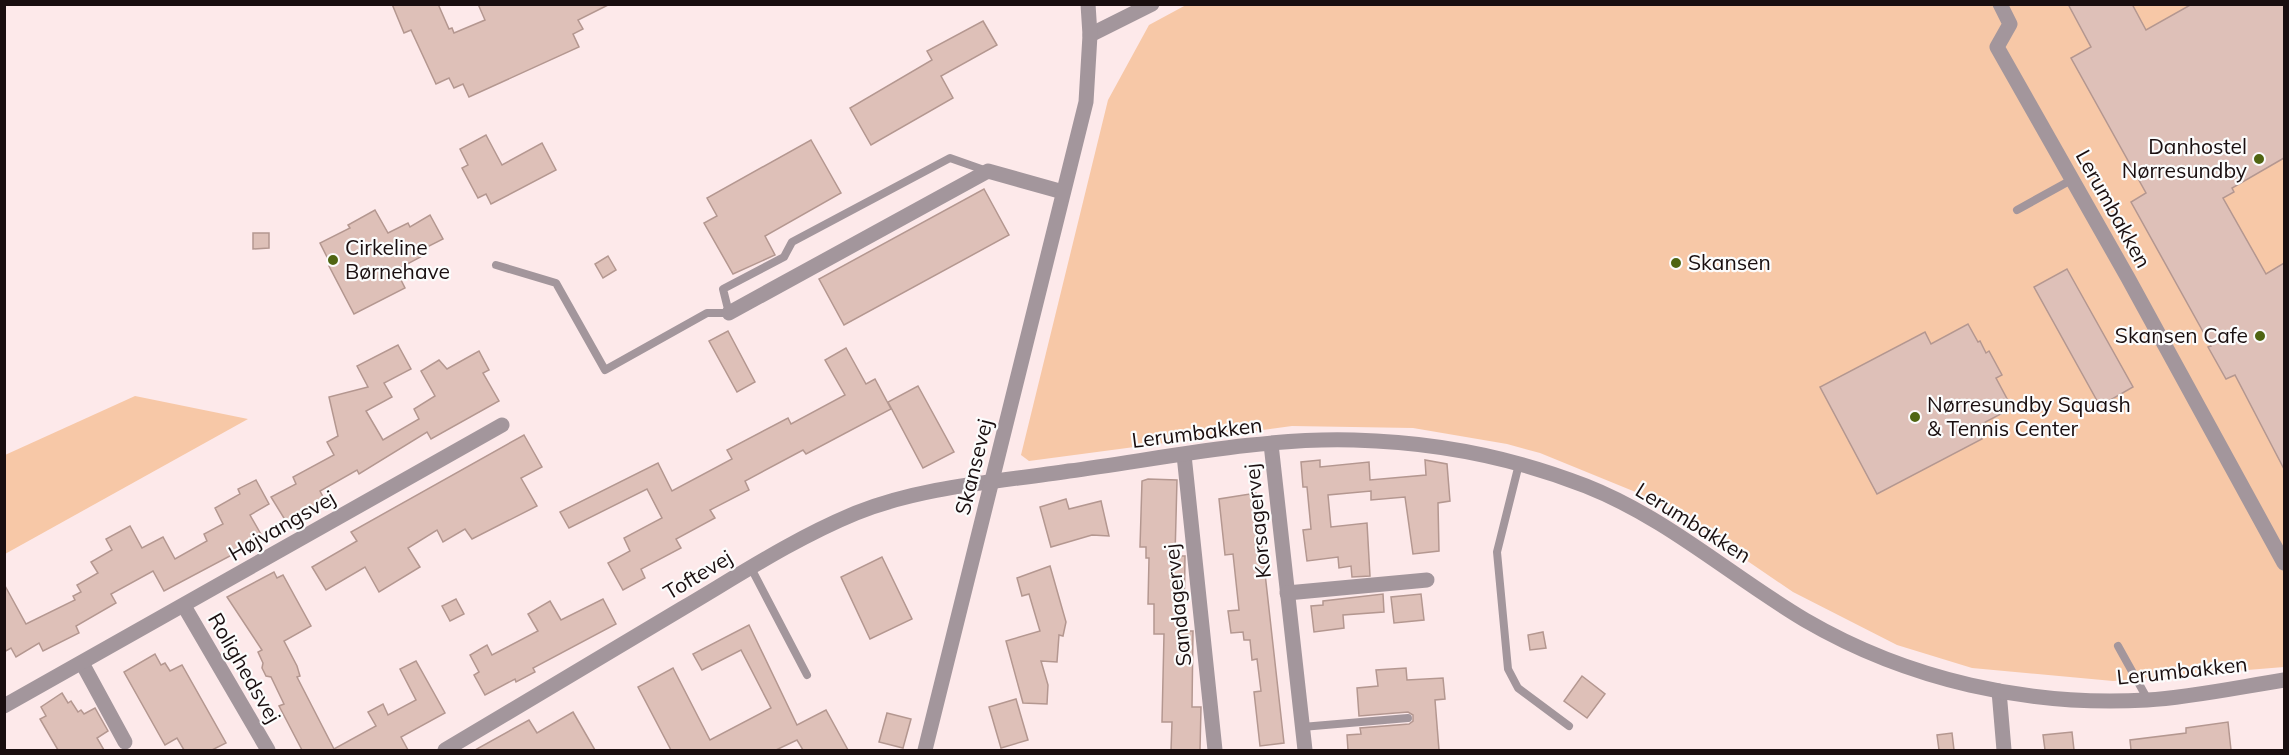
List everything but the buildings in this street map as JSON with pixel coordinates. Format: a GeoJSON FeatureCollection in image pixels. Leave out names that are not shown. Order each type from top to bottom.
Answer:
{"type":"FeatureCollection","features":[{"type":"Feature","properties":{"kind":"street","name":"Skansevej"},"geometry":{"type":"LineString","coordinates":[[925,750],[1086,102],[1090,36],[1088,4]]}},
{"type":"Feature","properties":{"kind":"street"},"geometry":{"type":"LineString","coordinates":[[1090,36],[1152,4]]}},
{"type":"Feature","properties":{"kind":"street","name":"Lerumbakken"},"geometry":{"type":"LineString","coordinates":[[2000,4],[2010,24],[1997,47],[2073,179],[2284,563]]}},
{"type":"Feature","properties":{"kind":"street"},"geometry":{"type":"LineString","coordinates":[[729,313],[988,171],[1063,192]]}},
{"type":"Feature","properties":{"kind":"street","name":"Højvangsvej"},"geometry":{"type":"LineString","coordinates":[[4,706],[502,425]]}},
{"type":"Feature","properties":{"kind":"street","name":"Lerumbakken"},"geometry":{"type":"LineString","coordinates":[[992,483],[1271,444],[1350,439],[1436,445],[1519,464],[1587,486],[1653,518],[1804,619],[1867,652],[1931,676],[1999,691],[2079,699],[2148,700],[2284,680]]}},
{"type":"Feature","properties":{"kind":"street","name":"Korsagervej"},"geometry":{"type":"LineString","coordinates":[[1271,444],[1305,750]]}},
{"type":"Feature","properties":{"kind":"street","name":"Sandagervej"},"geometry":{"type":"LineString","coordinates":[[1184,455],[1215,750]]}},
{"type":"Feature","properties":{"kind":"street","name":"Toftevej"},"geometry":{"type":"LineString","coordinates":[[445,750],[805,536],[893,499],[940,489],[992,483]]}},
{"type":"Feature","properties":{"kind":"street","name":"Korsagervej"},"geometry":{"type":"LineString","coordinates":[[1287,593],[1428,580]]}},
{"type":"Feature","properties":{"kind":"street","name":"Rolighedsvej"},"geometry":{"type":"LineString","coordinates":[[184,606],[268,750]]}},
{"type":"Feature","properties":{"kind":"street"},"geometry":{"type":"LineString","coordinates":[[82,663],[125,742]]}},
{"type":"Feature","properties":{"kind":"street"},"geometry":{"type":"LineString","coordinates":[[1999,691],[2004,750]]}},
{"type":"Feature","properties":{"kind":"lane"},"geometry":{"type":"LineString","coordinates":[[496,265],[556,283],[605,370],[707,313],[729,313],[723,289],[784,257],[792,242],[950,158],[988,171]]}},
{"type":"Feature","properties":{"kind":"lane"},"geometry":{"type":"LineString","coordinates":[[2017,210],[2073,179]]}},
{"type":"Feature","properties":{"kind":"lane"},"geometry":{"type":"LineString","coordinates":[[1519,464],[1497,552],[1508,669],[1518,688],[1569,726]]}},
{"type":"Feature","properties":{"kind":"lane"},"geometry":{"type":"LineString","coordinates":[[751,568],[807,675]]}},
{"type":"Feature","properties":{"kind":"lane"},"geometry":{"type":"LineString","coordinates":[[2118,646],[2148,700]]}},
{"type":"Feature","properties":{"kind":"lane"},"geometry":{"type":"LineString","coordinates":[[1302,727],[1408,718]]}},
{"type":"Feature","properties":{"kind":"shaded area","name":"Skansen"},"geometry":{"type":"Polygon","coordinates":[[[1186,5],[2284,5],[2284,667],[2113,681],[1972,668],[1897,645],[1793,592],[1689,521],[1638,493],[1540,453],[1507,444],[1413,428],[1292,426],[1029,461],[1021,455],[1108,100],[1149,25],[1186,5]]]}},
{"type":"Feature","properties":{"kind":"shaded area"},"geometry":{"type":"Polygon","coordinates":[[[135,396],[248,419],[5,554],[5,455],[135,396]]]}},
{"type":"Feature","properties":{"kind":"place","name":"Danhostel Nørresundby"},"geometry":{"type":"Point","coordinates":[2259,159]}},
{"type":"Feature","properties":{"kind":"place","name":"Cirkeline Børnehave"},"geometry":{"type":"Point","coordinates":[333,260]}},
{"type":"Feature","properties":{"kind":"place","name":"Skansen"},"geometry":{"type":"Point","coordinates":[1676,263]}},
{"type":"Feature","properties":{"kind":"place","name":"Skansen Cafe"},"geometry":{"type":"Point","coordinates":[2260,336]}},
{"type":"Feature","properties":{"kind":"place","name":"Nørresundby Squash & Tennis Center"},"geometry":{"type":"Point","coordinates":[1915,417]}}]}
